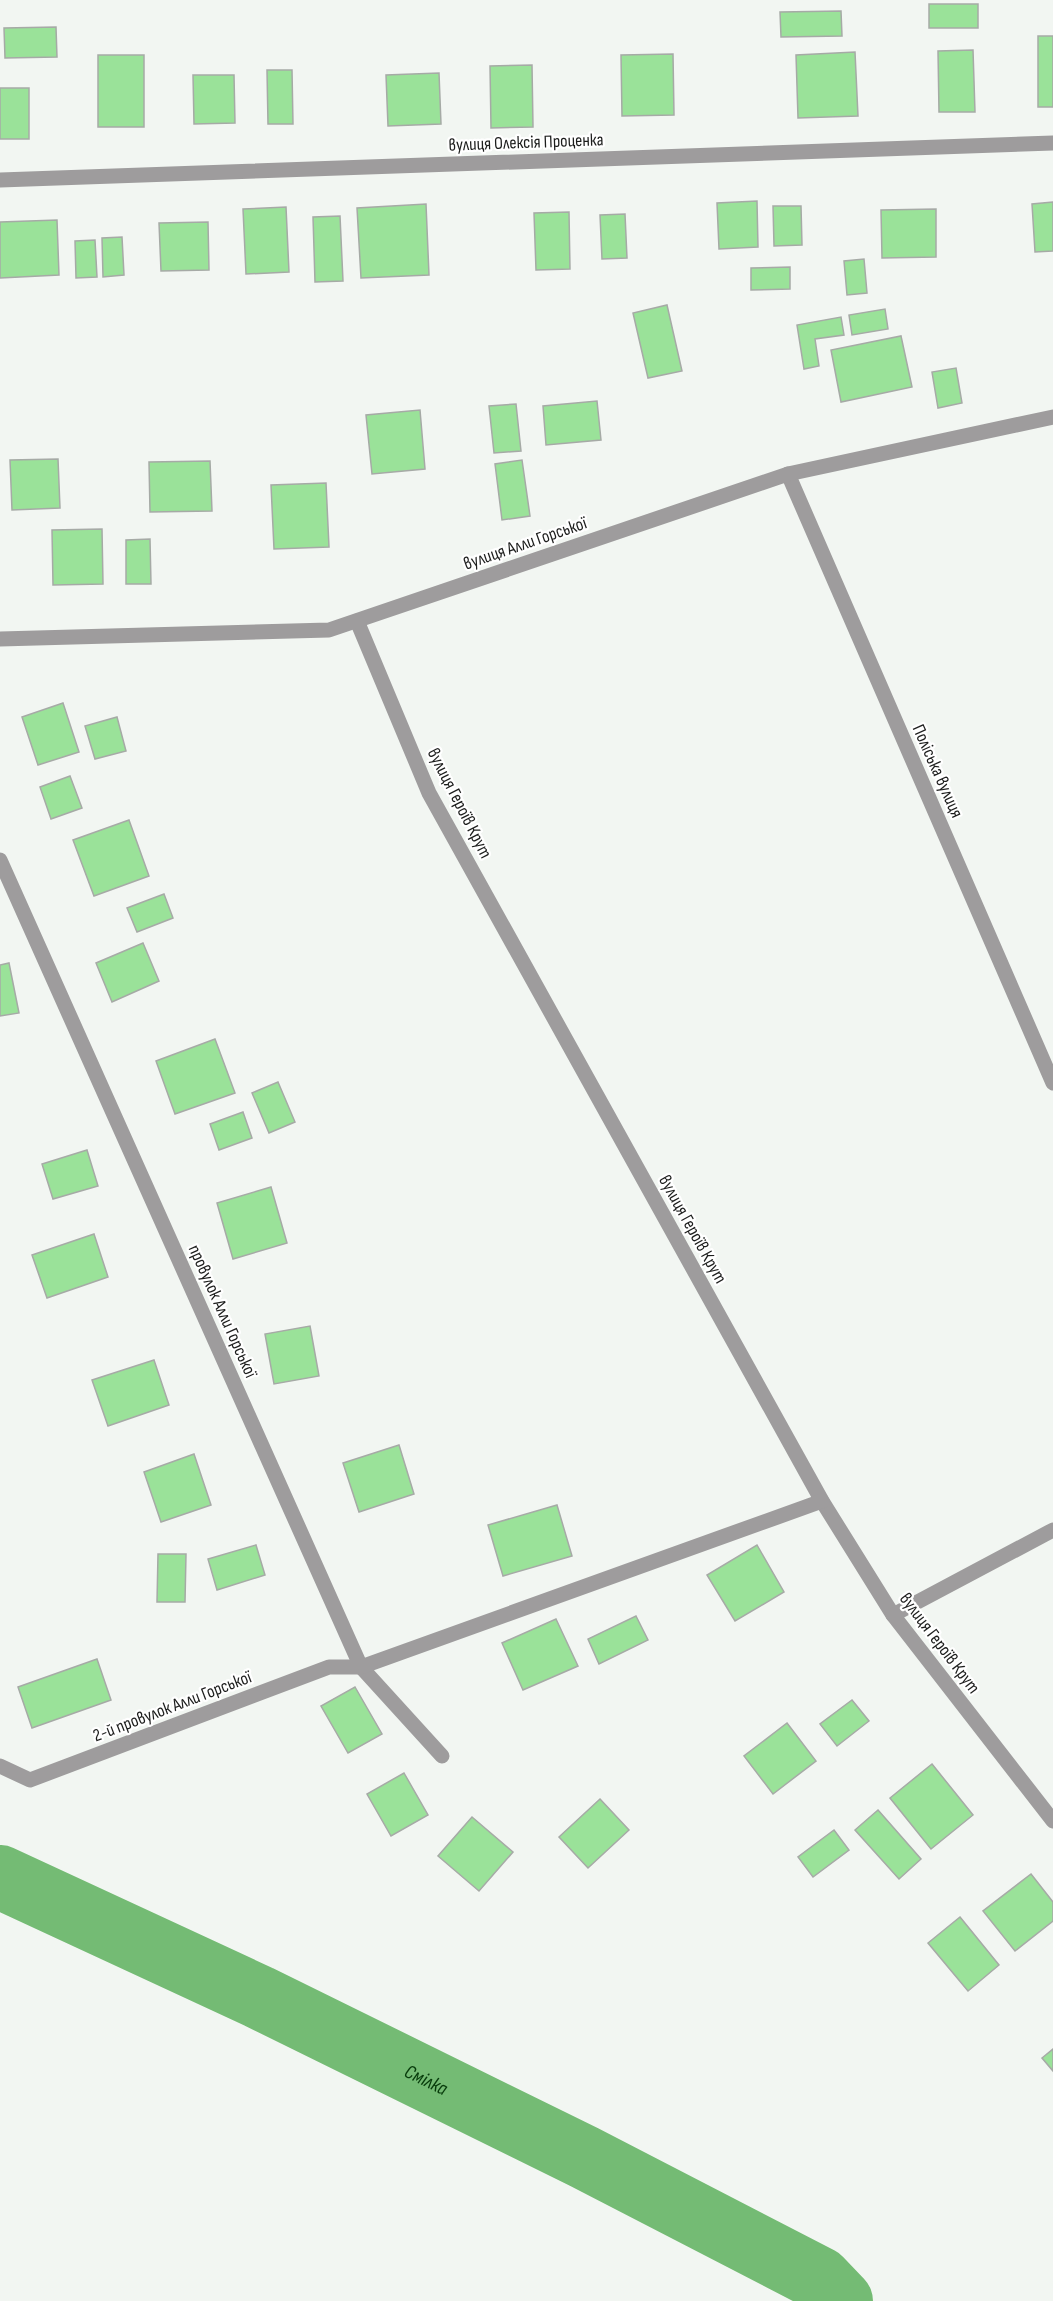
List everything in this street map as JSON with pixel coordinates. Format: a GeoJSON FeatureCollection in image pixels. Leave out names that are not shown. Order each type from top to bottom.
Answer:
{"type":"FeatureCollection","features":[{"type":"Feature","properties":{"kind":"street","name":"вулиця Олексія Проценка"},"geometry":{"type":"LineString","coordinates":[[0,180],[1053,143]]}},
{"type":"Feature","properties":{"kind":"street","name":"вулиця Алли Горської"},"geometry":{"type":"LineString","coordinates":[[0,639],[329,630],[788,474],[1053,417]]}},
{"type":"Feature","properties":{"kind":"street","name":"Поліська вулиця"},"geometry":{"type":"LineString","coordinates":[[788,474],[1053,1083]]}},
{"type":"Feature","properties":{"kind":"street","name":"вулиця Героїв Крут"},"geometry":{"type":"LineString","coordinates":[[357,621],[429,793],[822,1501],[893,1615],[1053,1821]]}},
{"type":"Feature","properties":{"kind":"street","name":"провулок Алли Горської"},"geometry":{"type":"LineString","coordinates":[[0,860],[361,1667],[442,1756]]}},
{"type":"Feature","properties":{"kind":"street","name":"2-й провулок Алли Горської"},"geometry":{"type":"LineString","coordinates":[[0,1766],[30,1780],[328,1667],[361,1667],[822,1501]]}},
{"type":"Feature","properties":{"kind":"street"},"geometry":{"type":"LineString","coordinates":[[893,1615],[1053,1530]]}},
{"type":"Feature","properties":{"kind":"building"},"geometry":{"type":"Polygon","coordinates":[[[929,4],[978,4],[978,28],[929,28],[929,4]]]}},
{"type":"Feature","properties":{"kind":"building"},"geometry":{"type":"Polygon","coordinates":[[[841,11],[842,36],[781,37],[780,12],[841,11]]]}},
{"type":"Feature","properties":{"kind":"building"},"geometry":{"type":"Polygon","coordinates":[[[56,27],[57,57],[5,58],[4,28],[56,27]]]}},
{"type":"Feature","properties":{"kind":"building"},"geometry":{"type":"Polygon","coordinates":[[[1038,36],[1053,36],[1053,107],[1038,107],[1038,36]]]}},
{"type":"Feature","properties":{"kind":"building"},"geometry":{"type":"Polygon","coordinates":[[[973,50],[975,112],[939,112],[938,51],[973,50]]]}},
{"type":"Feature","properties":{"kind":"building"},"geometry":{"type":"Polygon","coordinates":[[[855,52],[858,116],[798,118],[796,55],[855,52]]]}},
{"type":"Feature","properties":{"kind":"building"},"geometry":{"type":"Polygon","coordinates":[[[673,54],[674,115],[622,116],[621,55],[673,54]]]}},
{"type":"Feature","properties":{"kind":"building"},"geometry":{"type":"Polygon","coordinates":[[[98,55],[144,55],[144,127],[98,127],[98,55]]]}},
{"type":"Feature","properties":{"kind":"building"},"geometry":{"type":"Polygon","coordinates":[[[532,65],[533,127],[491,128],[490,66],[532,65]]]}},
{"type":"Feature","properties":{"kind":"building"},"geometry":{"type":"Polygon","coordinates":[[[267,70],[292,70],[293,124],[268,124],[267,70]]]}},
{"type":"Feature","properties":{"kind":"building"},"geometry":{"type":"Polygon","coordinates":[[[439,73],[441,124],[388,126],[386,75],[439,73]]]}},
{"type":"Feature","properties":{"kind":"building"},"geometry":{"type":"Polygon","coordinates":[[[193,75],[234,75],[235,123],[194,124],[193,75]]]}},
{"type":"Feature","properties":{"kind":"building"},"geometry":{"type":"Polygon","coordinates":[[[0,88],[29,88],[29,139],[0,139],[0,88]]]}},
{"type":"Feature","properties":{"kind":"building"},"geometry":{"type":"Polygon","coordinates":[[[757,201],[758,247],[719,249],[717,203],[757,201]]]}},
{"type":"Feature","properties":{"kind":"building"},"geometry":{"type":"Polygon","coordinates":[[[1053,202],[1053,251],[1035,252],[1032,204],[1053,202]]]}},
{"type":"Feature","properties":{"kind":"building"},"geometry":{"type":"Polygon","coordinates":[[[426,204],[429,275],[361,278],[357,208],[426,204]]]}},
{"type":"Feature","properties":{"kind":"building"},"geometry":{"type":"Polygon","coordinates":[[[773,206],[801,206],[802,245],[774,246],[773,206]]]}},
{"type":"Feature","properties":{"kind":"building"},"geometry":{"type":"Polygon","coordinates":[[[286,207],[289,272],[246,274],[243,209],[286,207]]]}},
{"type":"Feature","properties":{"kind":"building"},"geometry":{"type":"Polygon","coordinates":[[[936,209],[936,257],[882,258],[881,210],[936,209]]]}},
{"type":"Feature","properties":{"kind":"building"},"geometry":{"type":"Polygon","coordinates":[[[569,212],[570,269],[536,270],[534,213],[569,212]]]}},
{"type":"Feature","properties":{"kind":"building"},"geometry":{"type":"Polygon","coordinates":[[[625,214],[627,258],[602,259],[600,215],[625,214]]]}},
{"type":"Feature","properties":{"kind":"building"},"geometry":{"type":"Polygon","coordinates":[[[340,216],[343,281],[315,282],[313,217],[340,216]]]}},
{"type":"Feature","properties":{"kind":"building"},"geometry":{"type":"Polygon","coordinates":[[[57,220],[59,275],[0,278],[0,222],[57,220]]]}},
{"type":"Feature","properties":{"kind":"building"},"geometry":{"type":"Polygon","coordinates":[[[208,222],[209,270],[161,271],[159,223],[208,222]]]}},
{"type":"Feature","properties":{"kind":"building"},"geometry":{"type":"Polygon","coordinates":[[[122,237],[124,275],[103,277],[102,238],[122,237]]]}},
{"type":"Feature","properties":{"kind":"building"},"geometry":{"type":"Polygon","coordinates":[[[95,240],[97,277],[76,278],[75,241],[95,240]]]}},
{"type":"Feature","properties":{"kind":"building"},"geometry":{"type":"Polygon","coordinates":[[[864,259],[867,293],[847,295],[844,261],[864,259]]]}},
{"type":"Feature","properties":{"kind":"building"},"geometry":{"type":"Polygon","coordinates":[[[790,267],[790,289],[751,290],[751,268],[790,267]]]}},
{"type":"Feature","properties":{"kind":"building"},"geometry":{"type":"Polygon","coordinates":[[[667,305],[682,371],[648,378],[633,313],[667,305]]]}},
{"type":"Feature","properties":{"kind":"building"},"geometry":{"type":"Polygon","coordinates":[[[885,309],[888,329],[852,335],[849,315],[885,309]]]}},
{"type":"Feature","properties":{"kind":"building"},"geometry":{"type":"Polygon","coordinates":[[[841,317],[844,335],[815,339],[819,366],[804,369],[797,325],[841,317]]]}},
{"type":"Feature","properties":{"kind":"building"},"geometry":{"type":"Polygon","coordinates":[[[901,336],[912,387],[841,402],[831,350],[901,336]]]}},
{"type":"Feature","properties":{"kind":"building"},"geometry":{"type":"Polygon","coordinates":[[[956,368],[962,403],[938,408],[932,372],[956,368]]]}},
{"type":"Feature","properties":{"kind":"building"},"geometry":{"type":"Polygon","coordinates":[[[597,401],[601,440],[546,445],[543,406],[597,401]]]}},
{"type":"Feature","properties":{"kind":"building"},"geometry":{"type":"Polygon","coordinates":[[[516,404],[521,451],[494,453],[489,406],[516,404]]]}},
{"type":"Feature","properties":{"kind":"building"},"geometry":{"type":"Polygon","coordinates":[[[420,410],[425,469],[372,474],[366,415],[420,410]]]}},
{"type":"Feature","properties":{"kind":"building"},"geometry":{"type":"Polygon","coordinates":[[[58,459],[60,508],[12,510],[10,460],[58,459]]]}},
{"type":"Feature","properties":{"kind":"building"},"geometry":{"type":"Polygon","coordinates":[[[522,460],[530,516],[502,520],[495,464],[522,460]]]}},
{"type":"Feature","properties":{"kind":"building"},"geometry":{"type":"Polygon","coordinates":[[[210,461],[212,511],[150,512],[149,462],[210,461]]]}},
{"type":"Feature","properties":{"kind":"building"},"geometry":{"type":"Polygon","coordinates":[[[326,483],[329,547],[274,549],[271,485],[326,483]]]}},
{"type":"Feature","properties":{"kind":"building"},"geometry":{"type":"Polygon","coordinates":[[[102,529],[103,584],[53,585],[52,530],[102,529]]]}},
{"type":"Feature","properties":{"kind":"building"},"geometry":{"type":"Polygon","coordinates":[[[150,539],[151,584],[126,584],[126,540],[150,539]]]}},
{"type":"Feature","properties":{"kind":"building"},"geometry":{"type":"Polygon","coordinates":[[[63,703],[79,752],[38,765],[22,717],[63,703]]]}},
{"type":"Feature","properties":{"kind":"building"},"geometry":{"type":"Polygon","coordinates":[[[117,717],[126,751],[95,759],[85,726],[117,717]]]}},
{"type":"Feature","properties":{"kind":"building"},"geometry":{"type":"Polygon","coordinates":[[[70,776],[82,808],[51,819],[40,787],[70,776]]]}},
{"type":"Feature","properties":{"kind":"building"},"geometry":{"type":"Polygon","coordinates":[[[129,820],[149,876],[94,896],[73,840],[129,820]]]}},
{"type":"Feature","properties":{"kind":"building"},"geometry":{"type":"Polygon","coordinates":[[[164,894],[173,918],[137,932],[127,908],[164,894]]]}},
{"type":"Feature","properties":{"kind":"building"},"geometry":{"type":"Polygon","coordinates":[[[143,943],[159,981],[112,1002],[96,963],[143,943]]]}},
{"type":"Feature","properties":{"kind":"building"},"geometry":{"type":"Polygon","coordinates":[[[9,963],[19,1013],[0,1016],[0,965],[9,963]]]}},
{"type":"Feature","properties":{"kind":"building"},"geometry":{"type":"Polygon","coordinates":[[[215,1039],[235,1093],[175,1114],[156,1061],[215,1039]]]}},
{"type":"Feature","properties":{"kind":"building"},"geometry":{"type":"Polygon","coordinates":[[[278,1082],[295,1122],[269,1133],[252,1093],[278,1082]]]}},
{"type":"Feature","properties":{"kind":"building"},"geometry":{"type":"Polygon","coordinates":[[[243,1112],[252,1138],[219,1150],[210,1124],[243,1112]]]}},
{"type":"Feature","properties":{"kind":"building"},"geometry":{"type":"Polygon","coordinates":[[[87,1150],[98,1186],[53,1199],[42,1164],[87,1150]]]}},
{"type":"Feature","properties":{"kind":"building"},"geometry":{"type":"Polygon","coordinates":[[[271,1187],[287,1243],[233,1259],[217,1203],[271,1187]]]}},
{"type":"Feature","properties":{"kind":"building"},"geometry":{"type":"Polygon","coordinates":[[[94,1234],[108,1277],[47,1298],[32,1255],[94,1234]]]}},
{"type":"Feature","properties":{"kind":"building"},"geometry":{"type":"Polygon","coordinates":[[[310,1326],[319,1376],[274,1384],[265,1334],[310,1326]]]}},
{"type":"Feature","properties":{"kind":"building"},"geometry":{"type":"Polygon","coordinates":[[[154,1360],[169,1405],[108,1426],[92,1380],[154,1360]]]}},
{"type":"Feature","properties":{"kind":"building"},"geometry":{"type":"Polygon","coordinates":[[[399,1445],[414,1494],[359,1512],[343,1463],[399,1445]]]}},
{"type":"Feature","properties":{"kind":"building"},"geometry":{"type":"Polygon","coordinates":[[[194,1454],[211,1505],[161,1522],[144,1472],[194,1454]]]}},
{"type":"Feature","properties":{"kind":"building"},"geometry":{"type":"Polygon","coordinates":[[[557,1505],[572,1556],[503,1576],[488,1525],[557,1505]]]}},
{"type":"Feature","properties":{"kind":"building"},"geometry":{"type":"Polygon","coordinates":[[[256,1545],[265,1575],[217,1590],[208,1559],[256,1545]]]}},
{"type":"Feature","properties":{"kind":"building"},"geometry":{"type":"Polygon","coordinates":[[[757,1545],[784,1592],[735,1621],[707,1575],[757,1545]]]}},
{"type":"Feature","properties":{"kind":"building"},"geometry":{"type":"Polygon","coordinates":[[[158,1554],[186,1554],[185,1602],[157,1602],[158,1554]]]}},
{"type":"Feature","properties":{"kind":"building"},"geometry":{"type":"Polygon","coordinates":[[[636,1616],[648,1640],[599,1664],[588,1639],[636,1616]]]}},
{"type":"Feature","properties":{"kind":"building"},"geometry":{"type":"Polygon","coordinates":[[[556,1619],[578,1666],[523,1690],[502,1643],[556,1619]]]}},
{"type":"Feature","properties":{"kind":"building"},"geometry":{"type":"Polygon","coordinates":[[[97,1659],[111,1700],[32,1728],[18,1687],[97,1659]]]}},
{"type":"Feature","properties":{"kind":"building"},"geometry":{"type":"Polygon","coordinates":[[[355,1687],[382,1734],[348,1753],[321,1706],[355,1687]]]}},
{"type":"Feature","properties":{"kind":"building"},"geometry":{"type":"Polygon","coordinates":[[[852,1700],[869,1721],[837,1746],[820,1724],[852,1700]]]}},
{"type":"Feature","properties":{"kind":"building"},"geometry":{"type":"Polygon","coordinates":[[[787,1723],[816,1761],[773,1794],[744,1756],[787,1723]]]}},
{"type":"Feature","properties":{"kind":"building"},"geometry":{"type":"Polygon","coordinates":[[[932,1764],[973,1815],[931,1849],[890,1798],[932,1764]]]}},
{"type":"Feature","properties":{"kind":"building"},"geometry":{"type":"Polygon","coordinates":[[[404,1773],[428,1815],[391,1836],[367,1794],[404,1773]]]}},
{"type":"Feature","properties":{"kind":"building"},"geometry":{"type":"Polygon","coordinates":[[[600,1799],[629,1830],[588,1868],[559,1837],[600,1799]]]}},
{"type":"Feature","properties":{"kind":"building"},"geometry":{"type":"Polygon","coordinates":[[[878,1810],[921,1859],[899,1879],[855,1830],[878,1810]]]}},
{"type":"Feature","properties":{"kind":"building"},"geometry":{"type":"Polygon","coordinates":[[[472,1817],[513,1852],[479,1891],[438,1856],[472,1817]]]}},
{"type":"Feature","properties":{"kind":"building"},"geometry":{"type":"Polygon","coordinates":[[[834,1830],[849,1850],[813,1877],[798,1857],[834,1830]]]}},
{"type":"Feature","properties":{"kind":"building"},"geometry":{"type":"Polygon","coordinates":[[[1031,1874],[1053,1902],[1053,1921],[1015,1951],[983,1911],[1031,1874]]]}},
{"type":"Feature","properties":{"kind":"building"},"geometry":{"type":"Polygon","coordinates":[[[960,1917],[999,1965],[968,1991],[928,1943],[960,1917]]]}},
{"type":"Feature","properties":{"kind":"building"},"geometry":{"type":"Polygon","coordinates":[[[1053,2049],[1053,2071],[1042,2058],[1053,2049]]]}},
{"type":"Feature","properties":{"kind":"waterway","name":"Смілка"},"geometry":{"type":"LineString","coordinates":[[0,1877],[259,1997],[584,2157],[820,2279],[841,2301]]}}]}
